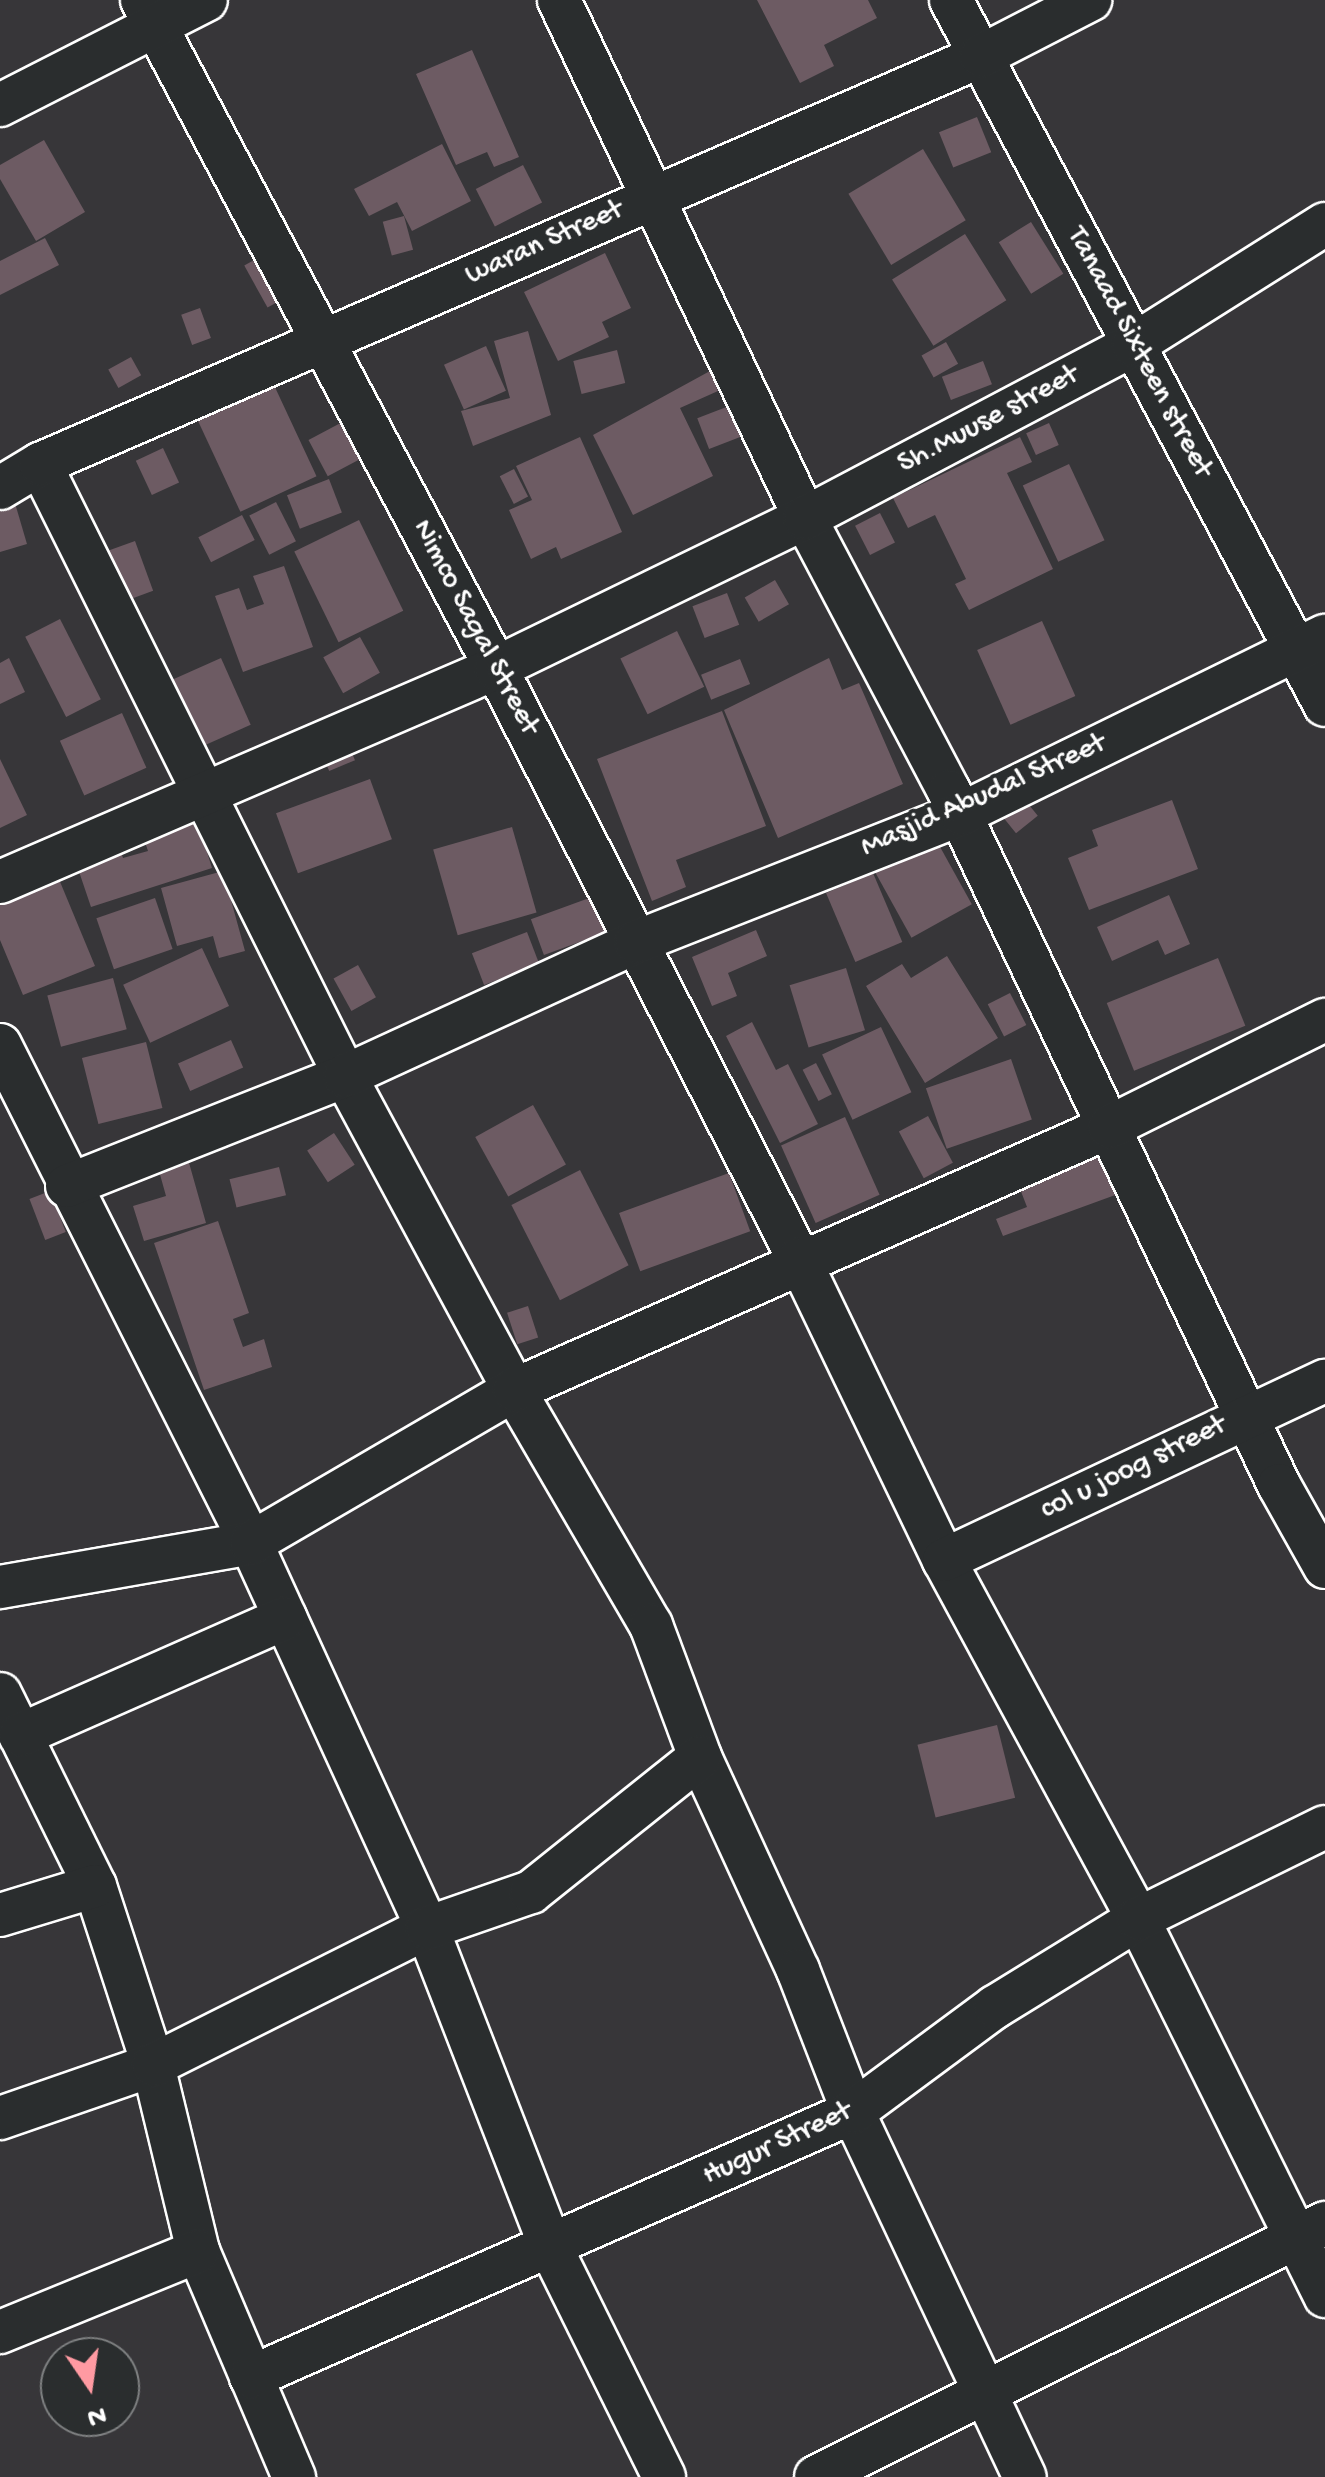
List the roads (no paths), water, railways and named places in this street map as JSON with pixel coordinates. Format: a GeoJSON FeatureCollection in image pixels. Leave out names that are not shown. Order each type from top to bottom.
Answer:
{"type":"FeatureCollection","features":[{"type":"Feature","properties":{"kind":"street"},"geometry":{"type":"LineString","coordinates":[[0,105],[149,13],[206,0]]}},
{"type":"Feature","properties":{"kind":"street"},"geometry":{"type":"LineString","coordinates":[[559,0],[655,195],[804,518],[961,814],[1246,1415],[1325,1568]]}},
{"type":"Feature","properties":{"kind":"street","name":"Tanaad Sixteen street"},"geometry":{"type":"LineString","coordinates":[[952,0],[1133,345],[1310,643],[1325,705]]}},
{"type":"Feature","properties":{"kind":"street","name":"waran Street"},"geometry":{"type":"LineString","coordinates":[[0,488],[40,464],[981,56],[1090,0]]}},
{"type":"Feature","properties":{"kind":"street","name":"Nimco Sagal Street"},"geometry":{"type":"LineString","coordinates":[[149,13],[496,668],[798,1259],[944,1560],[1310,2231],[1325,2296]]}},
{"type":"Feature","properties":{"kind":"street","name":"Sh.Muuse street"},"geometry":{"type":"LineString","coordinates":[[0,882],[496,668],[804,518],[1133,345],[1325,224]]}},
{"type":"Feature","properties":{"kind":"street"},"geometry":{"type":"LineString","coordinates":[[40,464],[200,794],[346,1076],[514,1390],[651,1625],[700,1757],[798,1970],[853,2112],[982,2392],[1026,2477]]}},
{"type":"Feature","properties":{"kind":"street","name":"Masjid Abudal Street"},"geometry":{"type":"LineString","coordinates":[[66,1186],[346,1076],[636,942],[961,814],[1310,643]]}},
{"type":"Feature","properties":{"kind":"street"},"geometry":{"type":"LineString","coordinates":[[0,1587],[251,1543],[514,1390],[798,1259],[1109,1127],[1325,1020]]}},
{"type":"Feature","properties":{"kind":"street"},"geometry":{"type":"LineString","coordinates":[[5,1071],[251,1543],[426,1928],[552,2248],[664,2477]]}},
{"type":"Feature","properties":{"kind":"street","name":"col u joog street"},"geometry":{"type":"LineString","coordinates":[[944,1560],[1325,1381]]}},
{"type":"Feature","properties":{"kind":"street"},"geometry":{"type":"LineString","coordinates":[[20,1735],[285,1618]]}},
{"type":"Feature","properties":{"kind":"street"},"geometry":{"type":"LineString","coordinates":[[0,1694],[95,1886],[153,2065],[198,2252],[293,2477]]}},
{"type":"Feature","properties":{"kind":"street"},"geometry":{"type":"LineString","coordinates":[[0,2118],[153,2065],[426,1928],[531,1892],[700,1757]]}},
{"type":"Feature","properties":{"kind":"street","name":"Hugur Street"},"geometry":{"type":"LineString","coordinates":[[251,2377],[552,2248],[853,2112],[994,2007],[1138,1918],[1325,1827]]}},
{"type":"Feature","properties":{"kind":"street"},"geometry":{"type":"LineString","coordinates":[[0,1915],[95,1886]]}},
{"type":"Feature","properties":{"kind":"street"},"geometry":{"type":"LineString","coordinates":[[816,2477],[1310,2231]]}},
{"type":"Feature","properties":{"kind":"street"},"geometry":{"type":"LineString","coordinates":[[0,2332],[198,2252]]}}]}
